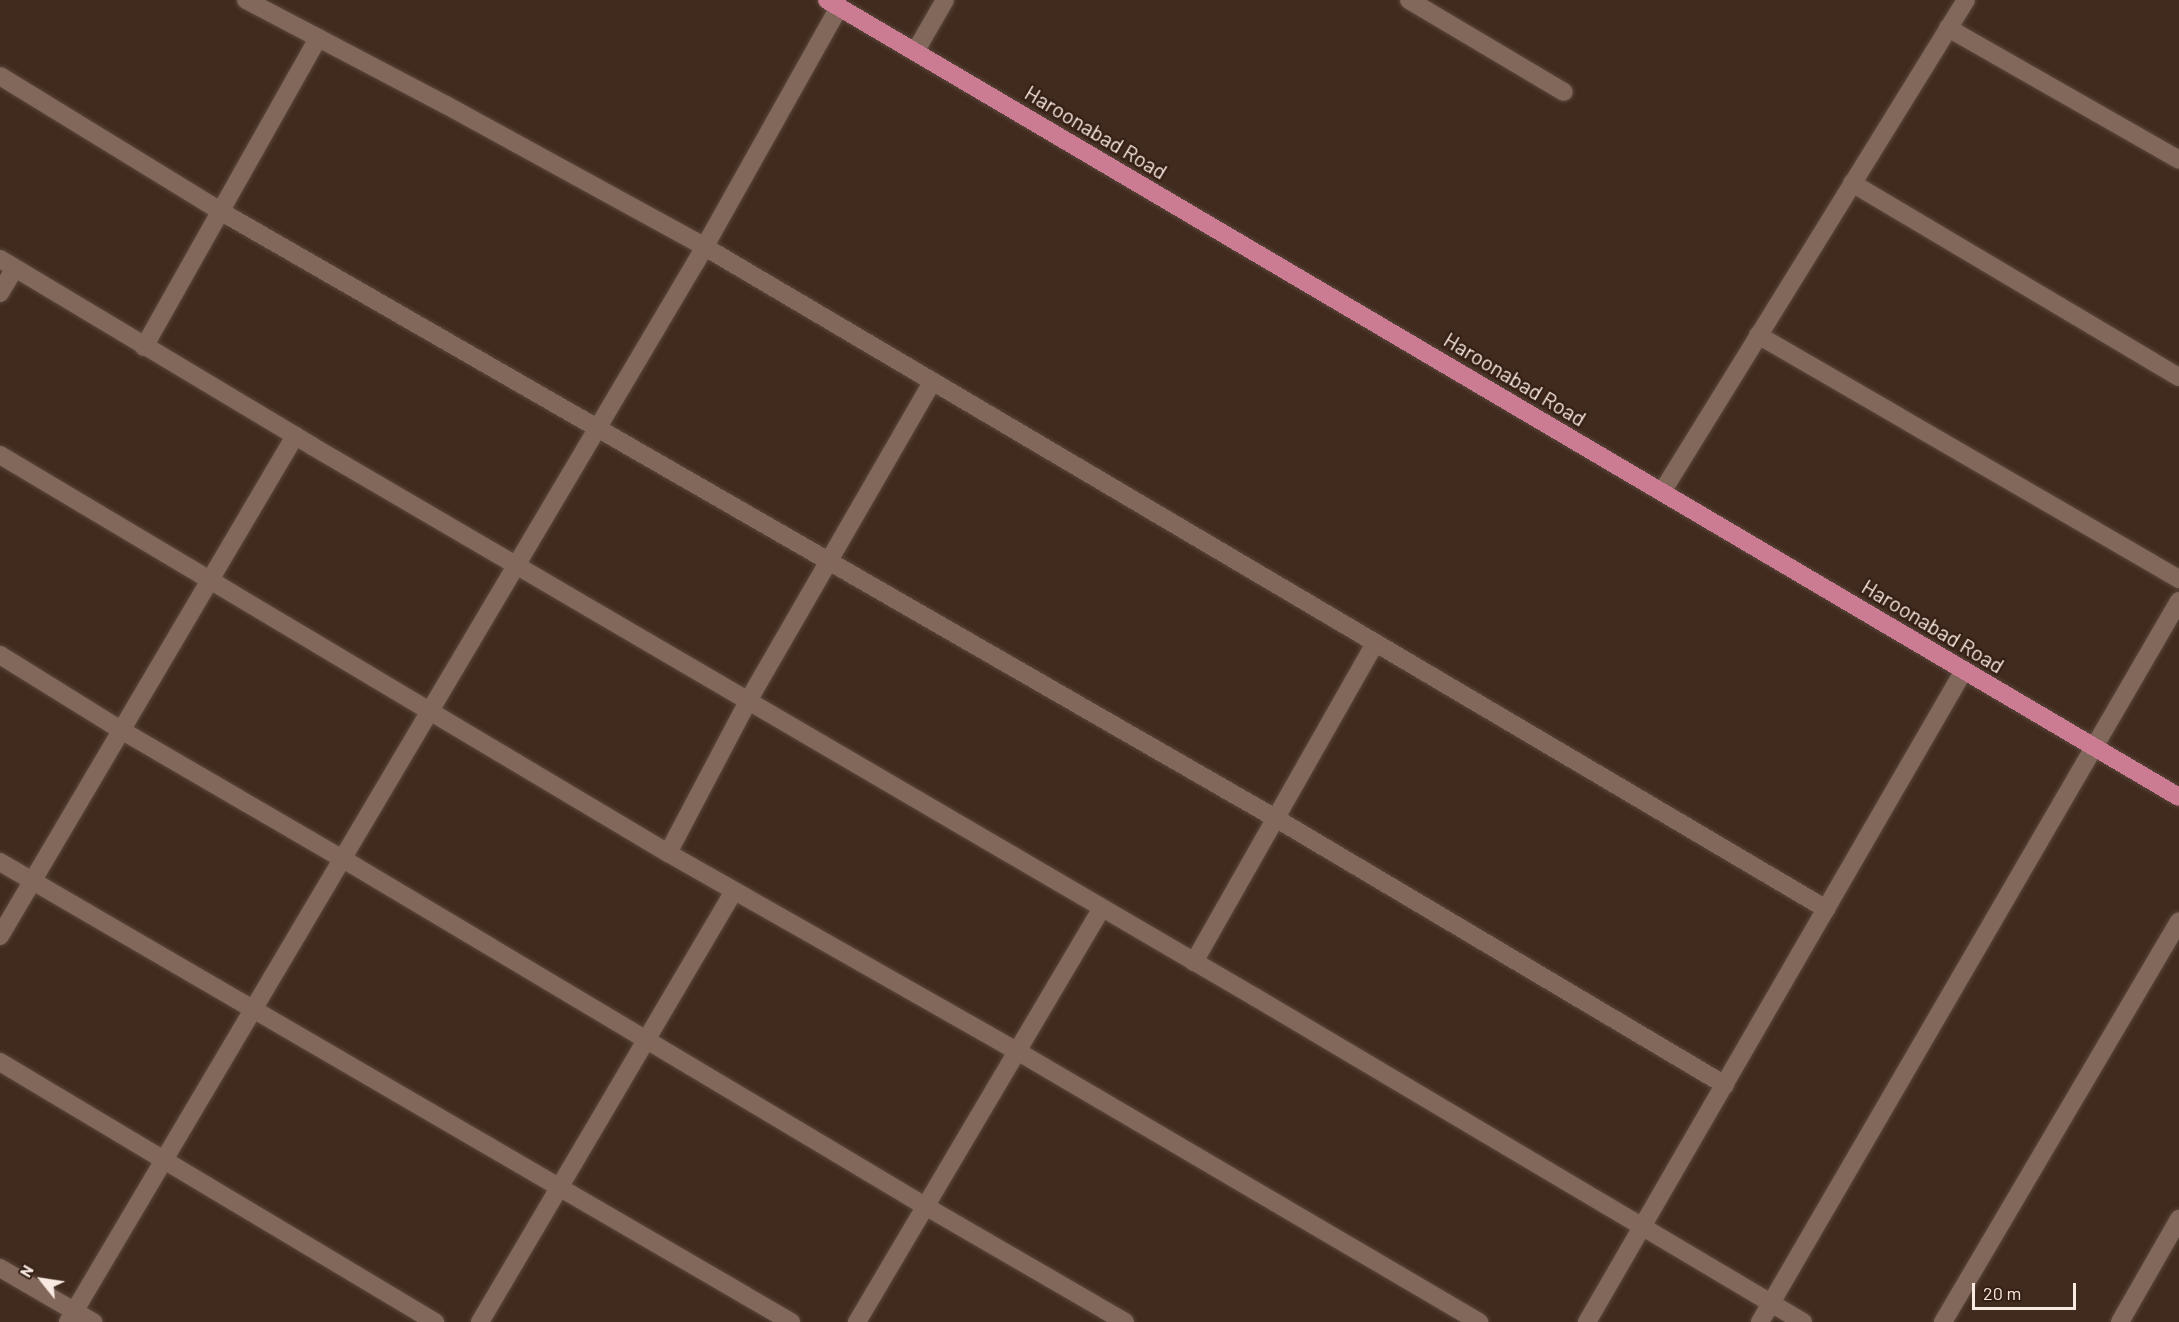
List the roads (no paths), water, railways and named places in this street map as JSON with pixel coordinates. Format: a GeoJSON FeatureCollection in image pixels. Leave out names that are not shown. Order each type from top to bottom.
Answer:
{"type":"FeatureCollection","features":[{"type":"Feature","properties":{"kind":"main road","name":"Haroonabad Road"},"geometry":{"type":"LineString","coordinates":[[833,4],[2179,797]]}},
{"type":"Feature","properties":{"kind":"street"},"geometry":{"type":"LineString","coordinates":[[246,0],[705,247],[1826,909]]}},
{"type":"Feature","properties":{"kind":"street"},"geometry":{"type":"LineString","coordinates":[[915,52],[945,0]]}},
{"type":"Feature","properties":{"kind":"street"},"geometry":{"type":"LineString","coordinates":[[1409,0],[1564,92]]}},
{"type":"Feature","properties":{"kind":"street"},"geometry":{"type":"LineString","coordinates":[[1662,492],[1965,0]]}},
{"type":"Feature","properties":{"kind":"street"},"geometry":{"type":"LineString","coordinates":[[72,1317],[705,247],[833,4]]}},
{"type":"Feature","properties":{"kind":"street"},"geometry":{"type":"LineString","coordinates":[[1948,28],[2179,160]]}},
{"type":"Feature","properties":{"kind":"street"},"geometry":{"type":"LineString","coordinates":[[144,346],[318,38]]}},
{"type":"Feature","properties":{"kind":"street"},"geometry":{"type":"LineString","coordinates":[[0,75],[220,211],[1276,819],[1725,1085]]}},
{"type":"Feature","properties":{"kind":"street"},"geometry":{"type":"LineString","coordinates":[[1852,183],[2179,377]]}},
{"type":"Feature","properties":{"kind":"street"},"geometry":{"type":"LineString","coordinates":[[0,293],[7,264],[295,436],[1194,962],[1803,1322]]}},
{"type":"Feature","properties":{"kind":"street"},"geometry":{"type":"LineString","coordinates":[[1758,335],[2179,579]]}},
{"type":"Feature","properties":{"kind":"street"},"geometry":{"type":"LineString","coordinates":[[668,853],[748,701],[831,561],[932,382]]}},
{"type":"Feature","properties":{"kind":"street"},"geometry":{"type":"LineString","coordinates":[[0,936],[295,436]]}},
{"type":"Feature","properties":{"kind":"street"},"geometry":{"type":"LineString","coordinates":[[0,455],[668,853],[1017,1051],[1479,1322]]}},
{"type":"Feature","properties":{"kind":"street"},"geometry":{"type":"LineString","coordinates":[[1760,1322],[2179,601]]}},
{"type":"Feature","properties":{"kind":"street"},"geometry":{"type":"LineString","coordinates":[[1194,962],[1375,643]]}},
{"type":"Feature","properties":{"kind":"street"},"geometry":{"type":"LineString","coordinates":[[0,655],[121,730],[1125,1322]]}},
{"type":"Feature","properties":{"kind":"street"},"geometry":{"type":"LineString","coordinates":[[1587,1322],[1964,670]]}},
{"type":"Feature","properties":{"kind":"street"},"geometry":{"type":"LineString","coordinates":[[0,862],[791,1322]]}},
{"type":"Feature","properties":{"kind":"street"},"geometry":{"type":"LineString","coordinates":[[480,1322],[734,891]]}},
{"type":"Feature","properties":{"kind":"street"},"geometry":{"type":"LineString","coordinates":[[857,1322],[1102,908]]}},
{"type":"Feature","properties":{"kind":"street"},"geometry":{"type":"LineString","coordinates":[[1943,1322],[2179,921]]}},
{"type":"Feature","properties":{"kind":"street"},"geometry":{"type":"LineString","coordinates":[[0,1062],[435,1322]]}},
{"type":"Feature","properties":{"kind":"street"},"geometry":{"type":"LineString","coordinates":[[2120,1322],[2179,1219]]}},
{"type":"Feature","properties":{"kind":"street"},"geometry":{"type":"LineString","coordinates":[[0,1268],[72,1317],[93,1322]]}}]}
